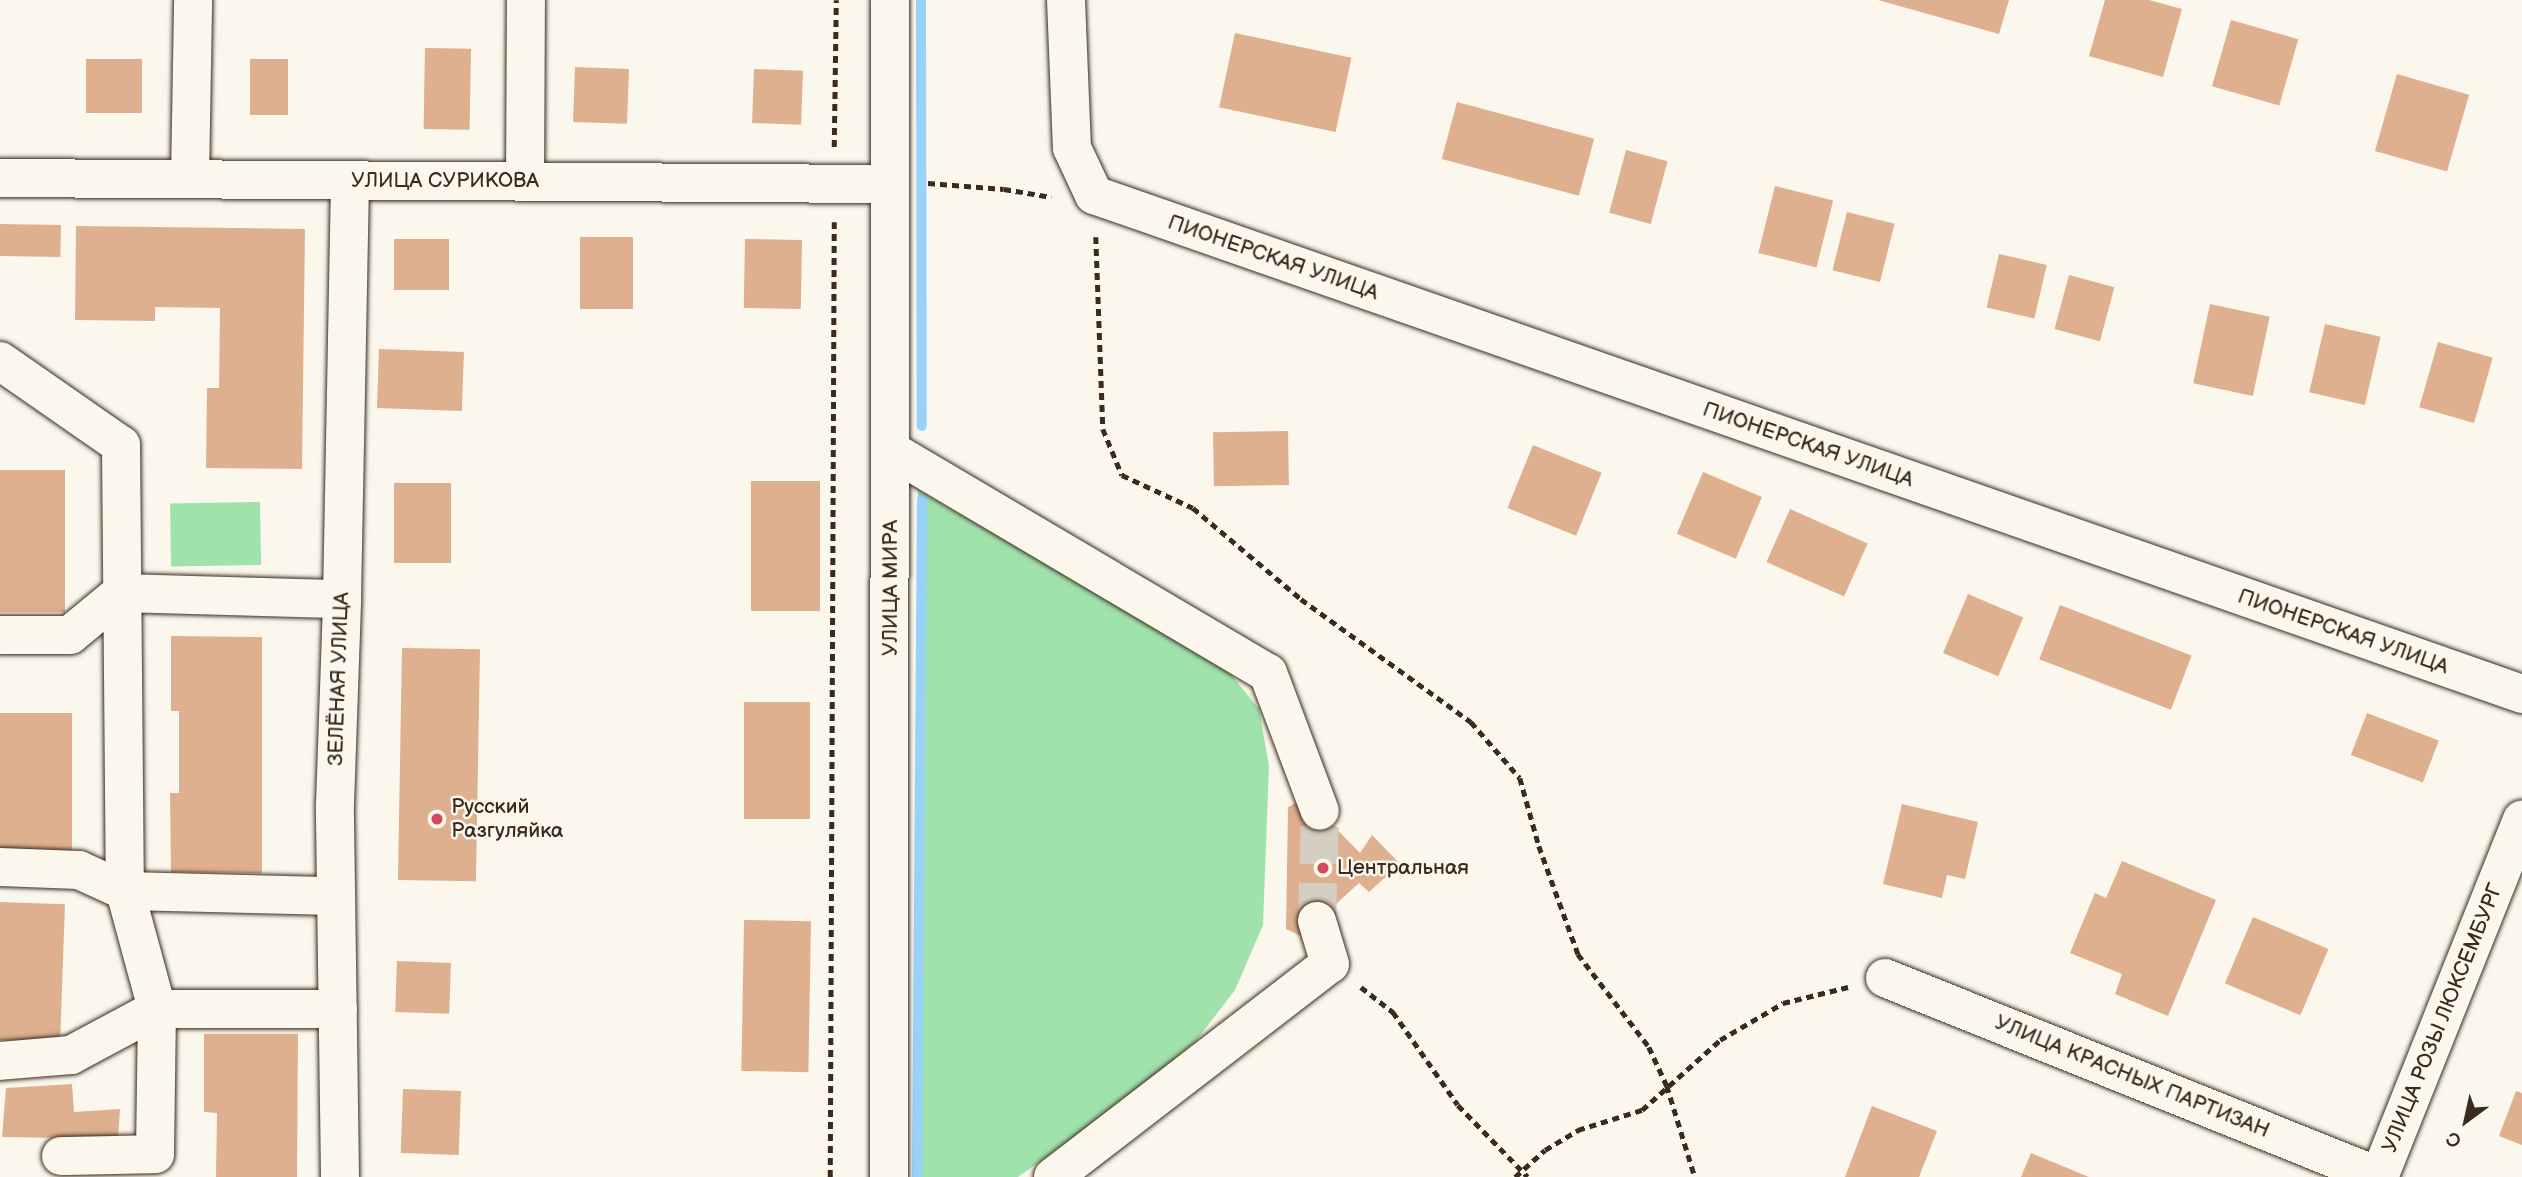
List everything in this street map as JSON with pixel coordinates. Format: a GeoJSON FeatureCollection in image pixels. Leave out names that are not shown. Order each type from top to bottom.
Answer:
{"type":"FeatureCollection","features":[{"type":"Feature","properties":{"kind":"street"},"geometry":{"type":"LineString","coordinates":[[190,179],[193,0]]}},
{"type":"Feature","properties":{"kind":"street"},"geometry":{"type":"LineString","coordinates":[[525,181],[526,0]]}},
{"type":"Feature","properties":{"kind":"street","name":"УЛИЦА МИРА"},"geometry":{"type":"LineString","coordinates":[[889,1177],[892,451],[890,0]]}},
{"type":"Feature","properties":{"kind":"street"},"geometry":{"type":"LineString","coordinates":[[1066,0],[1072,148],[1094,195]]}},
{"type":"Feature","properties":{"kind":"street","name":"УЛИЦА СУРИКОВА"},"geometry":{"type":"LineString","coordinates":[[0,178],[889,184]]}},
{"type":"Feature","properties":{"kind":"street","name":"ЗЕЛЁНАЯ УЛИЦА"},"geometry":{"type":"LineString","coordinates":[[340,1177],[335,804],[350,181]]}},
{"type":"Feature","properties":{"kind":"street","name":"ПИОНЕРСКАЯ УЛИЦА"},"geometry":{"type":"LineString","coordinates":[[1094,195],[2522,694]]}},
{"type":"Feature","properties":{"kind":"street"},"geometry":{"type":"LineString","coordinates":[[0,361],[121,445],[125,891],[158,1009],[155,1154],[61,1156]]}},
{"type":"Feature","properties":{"kind":"street"},"geometry":{"type":"LineString","coordinates":[[892,451],[1268,673],[1320,811]]}},
{"type":"Feature","properties":{"kind":"street"},"geometry":{"type":"LineString","coordinates":[[0,635],[70,635],[121,593],[342,598]]}},
{"type":"Feature","properties":{"kind":"street","name":"УЛИЦА РОЗЫ ЛЮКСЕМБУРГ"},"geometry":{"type":"LineString","coordinates":[[2379,1177],[2522,820]]}},
{"type":"Feature","properties":{"kind":"street"},"geometry":{"type":"LineString","coordinates":[[0,867],[79,870],[125,891],[336,896]]}},
{"type":"Feature","properties":{"kind":"street"},"geometry":{"type":"LineString","coordinates":[[1071,1170],[1330,964],[1317,921]]}},
{"type":"Feature","properties":{"kind":"street","name":"УЛИЦА КРАСНЫХ ПАРТИЗАН"},"geometry":{"type":"LineString","coordinates":[[1885,978],[2379,1177]]}},
{"type":"Feature","properties":{"kind":"street"},"geometry":{"type":"LineString","coordinates":[[0,1061],[71,1055],[158,1009],[338,1009]]}},
{"type":"Feature","properties":{"kind":"path"},"geometry":{"type":"LineString","coordinates":[[830,1177],[836,0]]}},
{"type":"Feature","properties":{"kind":"path"},"geometry":{"type":"LineString","coordinates":[[889,184],[916,181],[1004,189],[1063,199],[1094,195],[1103,429],[1122,475],[1193,508],[1301,599],[1471,722],[1520,778],[1539,846],[1578,954],[1649,1047],[1667,1086],[1695,1177]]}},
{"type":"Feature","properties":{"kind":"path"},"geometry":{"type":"LineString","coordinates":[[1330,964],[1393,1012],[1458,1105],[1528,1177]]}},
{"type":"Feature","properties":{"kind":"path"},"geometry":{"type":"LineString","coordinates":[[1515,1177],[1578,1130],[1642,1110],[1720,1040],[1783,1003],[1885,978]]}},
{"type":"Feature","properties":{"kind":"green space"},"geometry":{"type":"Polygon","coordinates":[[[918,490],[1224,666],[1259,709],[1269,766],[1263,925],[1235,990],[1195,1042],[1125,1101],[1018,1177],[915,1177],[918,490]]]}},
{"type":"Feature","properties":{"kind":"green space"},"geometry":{"type":"Polygon","coordinates":[[[260,502],[261,565],[171,567],[170,504],[260,502]]]}},
{"type":"Feature","properties":{"kind":"building"},"geometry":{"type":"Polygon","coordinates":[[[1878,0],[2009,0],[1999,34],[1878,0]]]}},
{"type":"Feature","properties":{"kind":"building"},"geometry":{"type":"Polygon","coordinates":[[[2105,0],[2149,0],[2182,9],[2163,77],[2089,56],[2105,0]]]}},
{"type":"Feature","properties":{"kind":"building"},"geometry":{"type":"Polygon","coordinates":[[[2231,20],[2298,39],[2279,106],[2212,86],[2231,20]]]}},
{"type":"Feature","properties":{"kind":"building"},"geometry":{"type":"Polygon","coordinates":[[[1235,33],[1351,58],[1336,132],[1219,107],[1235,33]]]}},
{"type":"Feature","properties":{"kind":"building"},"geometry":{"type":"Polygon","coordinates":[[[425,48],[471,49],[470,130],[424,129],[425,48]]]}},
{"type":"Feature","properties":{"kind":"building"},"geometry":{"type":"Polygon","coordinates":[[[86,59],[142,59],[142,113],[86,113],[86,59]]]}},
{"type":"Feature","properties":{"kind":"building"},"geometry":{"type":"Polygon","coordinates":[[[250,59],[288,59],[288,115],[250,115],[250,59]]]}},
{"type":"Feature","properties":{"kind":"building"},"geometry":{"type":"Polygon","coordinates":[[[575,67],[629,69],[627,124],[573,122],[575,67]]]}},
{"type":"Feature","properties":{"kind":"building"},"geometry":{"type":"Polygon","coordinates":[[[754,69],[803,71],[801,125],[752,123],[754,69]]]}},
{"type":"Feature","properties":{"kind":"building"},"geometry":{"type":"Polygon","coordinates":[[[2397,74],[2469,95],[2447,172],[2375,151],[2397,74]]]}},
{"type":"Feature","properties":{"kind":"building"},"geometry":{"type":"Polygon","coordinates":[[[1457,102],[1594,139],[1579,196],[1442,159],[1457,102]]]}},
{"type":"Feature","properties":{"kind":"building"},"geometry":{"type":"Polygon","coordinates":[[[1626,150],[1668,161],[1651,224],[1609,213],[1626,150]]]}},
{"type":"Feature","properties":{"kind":"building"},"geometry":{"type":"Polygon","coordinates":[[[1775,186],[1833,201],[1817,267],[1758,253],[1775,186]]]}},
{"type":"Feature","properties":{"kind":"building"},"geometry":{"type":"Polygon","coordinates":[[[1847,212],[1895,224],[1880,282],[1832,270],[1847,212]]]}},
{"type":"Feature","properties":{"kind":"building"},"geometry":{"type":"Polygon","coordinates":[[[0,224],[61,225],[60,257],[0,256],[0,224]]]}},
{"type":"Feature","properties":{"kind":"building"},"geometry":{"type":"Polygon","coordinates":[[[76,226],[305,229],[302,469],[206,468],[207,388],[219,388],[220,308],[155,307],[155,321],[75,320],[76,226]]]}},
{"type":"Feature","properties":{"kind":"building"},"geometry":{"type":"Polygon","coordinates":[[[580,237],[633,237],[633,309],[580,309],[580,237]]]}},
{"type":"Feature","properties":{"kind":"building"},"geometry":{"type":"Polygon","coordinates":[[[394,239],[449,239],[449,290],[394,290],[394,239]]]}},
{"type":"Feature","properties":{"kind":"building"},"geometry":{"type":"Polygon","coordinates":[[[745,239],[802,240],[801,309],[744,308],[745,239]]]}},
{"type":"Feature","properties":{"kind":"building"},"geometry":{"type":"Polygon","coordinates":[[[1999,254],[2047,265],[2034,319],[1987,308],[1999,254]]]}},
{"type":"Feature","properties":{"kind":"building"},"geometry":{"type":"Polygon","coordinates":[[[2069,275],[2114,287],[2100,341],[2055,329],[2069,275]]]}},
{"type":"Feature","properties":{"kind":"building"},"geometry":{"type":"Polygon","coordinates":[[[2210,304],[2270,317],[2253,396],[2193,383],[2210,304]]]}},
{"type":"Feature","properties":{"kind":"building"},"geometry":{"type":"Polygon","coordinates":[[[2325,324],[2381,337],[2365,405],[2309,392],[2325,324]]]}},
{"type":"Feature","properties":{"kind":"building"},"geometry":{"type":"Polygon","coordinates":[[[2438,342],[2493,358],[2474,423],[2419,407],[2438,342]]]}},
{"type":"Feature","properties":{"kind":"building"},"geometry":{"type":"Polygon","coordinates":[[[379,349],[464,352],[462,411],[377,408],[379,349]]]}},
{"type":"Feature","properties":{"kind":"building"},"geometry":{"type":"Polygon","coordinates":[[[1288,431],[1289,485],[1214,486],[1213,432],[1288,431]]]}},
{"type":"Feature","properties":{"kind":"building"},"geometry":{"type":"Polygon","coordinates":[[[1533,445],[1602,473],[1576,536],[1508,508],[1533,445]]]}},
{"type":"Feature","properties":{"kind":"building"},"geometry":{"type":"Polygon","coordinates":[[[0,470],[65,470],[65,612],[0,612],[0,470]]]}},
{"type":"Feature","properties":{"kind":"building"},"geometry":{"type":"Polygon","coordinates":[[[1703,472],[1762,497],[1736,559],[1677,534],[1703,472]]]}},
{"type":"Feature","properties":{"kind":"building"},"geometry":{"type":"Polygon","coordinates":[[[751,481],[820,481],[820,611],[751,611],[751,481]]]}},
{"type":"Feature","properties":{"kind":"building"},"geometry":{"type":"Polygon","coordinates":[[[394,483],[451,483],[451,563],[394,563],[394,483]]]}},
{"type":"Feature","properties":{"kind":"building"},"geometry":{"type":"Polygon","coordinates":[[[1790,509],[1868,544],[1844,597],[1766,562],[1790,509]]]}},
{"type":"Feature","properties":{"kind":"building"},"geometry":{"type":"Polygon","coordinates":[[[1968,594],[2023,617],[1998,676],[1943,653],[1968,594]]]}},
{"type":"Feature","properties":{"kind":"building"},"geometry":{"type":"Polygon","coordinates":[[[2060,605],[2192,656],[2171,710],[2039,659],[2060,605]]]}},
{"type":"Feature","properties":{"kind":"building"},"geometry":{"type":"Polygon","coordinates":[[[171,636],[262,637],[262,873],[171,872],[170,793],[179,793],[179,711],[171,711],[171,636]]]}},
{"type":"Feature","properties":{"kind":"building","name":"Русский Разгуляйка"},"geometry":{"type":"Polygon","coordinates":[[[402,648],[480,649],[476,881],[398,880],[402,648]]]}},
{"type":"Feature","properties":{"kind":"building"},"geometry":{"type":"Polygon","coordinates":[[[744,702],[810,702],[810,819],[744,819],[744,702]]]}},
{"type":"Feature","properties":{"kind":"building"},"geometry":{"type":"Polygon","coordinates":[[[0,713],[72,713],[72,854],[0,854],[0,713]]]}},
{"type":"Feature","properties":{"kind":"building"},"geometry":{"type":"Polygon","coordinates":[[[2367,713],[2439,741],[2423,783],[2351,755],[2367,713]]]}},
{"type":"Feature","properties":{"kind":"building","name":"Центральная"},"geometry":{"type":"Polygon","coordinates":[[[1306,798],[1360,853],[1372,835],[1400,864],[1369,892],[1359,883],[1301,936],[1286,929],[1288,807],[1306,798]]]}},
{"type":"Feature","properties":{"kind":"building"},"geometry":{"type":"Polygon","coordinates":[[[1902,804],[1978,822],[1965,879],[1947,875],[1942,898],[1883,884],[1902,804]]]}},
{"type":"Feature","properties":{"kind":"building"},"geometry":{"type":"Polygon","coordinates":[[[2122,861],[2216,900],[2168,1016],[2115,994],[2122,974],[2070,953],[2095,893],[2106,898],[2122,861]]]}},
{"type":"Feature","properties":{"kind":"building"},"geometry":{"type":"Polygon","coordinates":[[[0,902],[65,904],[60,1042],[0,1040],[0,902]]]}},
{"type":"Feature","properties":{"kind":"building"},"geometry":{"type":"Polygon","coordinates":[[[2253,917],[2328,949],[2300,1015],[2225,983],[2253,917]]]}},
{"type":"Feature","properties":{"kind":"building"},"geometry":{"type":"Polygon","coordinates":[[[744,920],[811,921],[808,1072],[741,1071],[744,920]]]}},
{"type":"Feature","properties":{"kind":"building"},"geometry":{"type":"Polygon","coordinates":[[[397,961],[451,963],[449,1014],[395,1012],[397,961]]]}},
{"type":"Feature","properties":{"kind":"building"},"geometry":{"type":"Polygon","coordinates":[[[204,1034],[298,1034],[297,1177],[216,1177],[217,1113],[204,1112],[204,1034]]]}},
{"type":"Feature","properties":{"kind":"building"},"geometry":{"type":"Polygon","coordinates":[[[72,1084],[74,1112],[120,1109],[118,1139],[2,1137],[6,1088],[72,1084]]]}},
{"type":"Feature","properties":{"kind":"building"},"geometry":{"type":"Polygon","coordinates":[[[403,1089],[461,1091],[459,1155],[401,1153],[403,1089]]]}},
{"type":"Feature","properties":{"kind":"building"},"geometry":{"type":"Polygon","coordinates":[[[2516,1091],[2522,1093],[2522,1145],[2499,1136],[2516,1091]]]}},
{"type":"Feature","properties":{"kind":"building"},"geometry":{"type":"Polygon","coordinates":[[[1872,1106],[1937,1131],[1919,1177],[1845,1177],[1872,1106]]]}},
{"type":"Feature","properties":{"kind":"building"},"geometry":{"type":"Polygon","coordinates":[[[2031,1153],[2089,1177],[2021,1177],[2031,1153]]]}},
{"type":"Feature","properties":{"kind":"waterway"},"geometry":{"type":"LineString","coordinates":[[921,0],[922,426]]}},
{"type":"Feature","properties":{"kind":"waterway"},"geometry":{"type":"LineString","coordinates":[[917,1177],[922,499]]}},
{"type":"Feature","properties":{"kind":"tunnel"},"geometry":{"type":"LineString","coordinates":[[1317,921],[1320,811]]}},
{"type":"Feature","properties":{"kind":"place","name":"Русский Разгуляйка"},"geometry":{"type":"Point","coordinates":[437,819]}},
{"type":"Feature","properties":{"kind":"place","name":"Центральная"},"geometry":{"type":"Point","coordinates":[1323,868]}}]}
